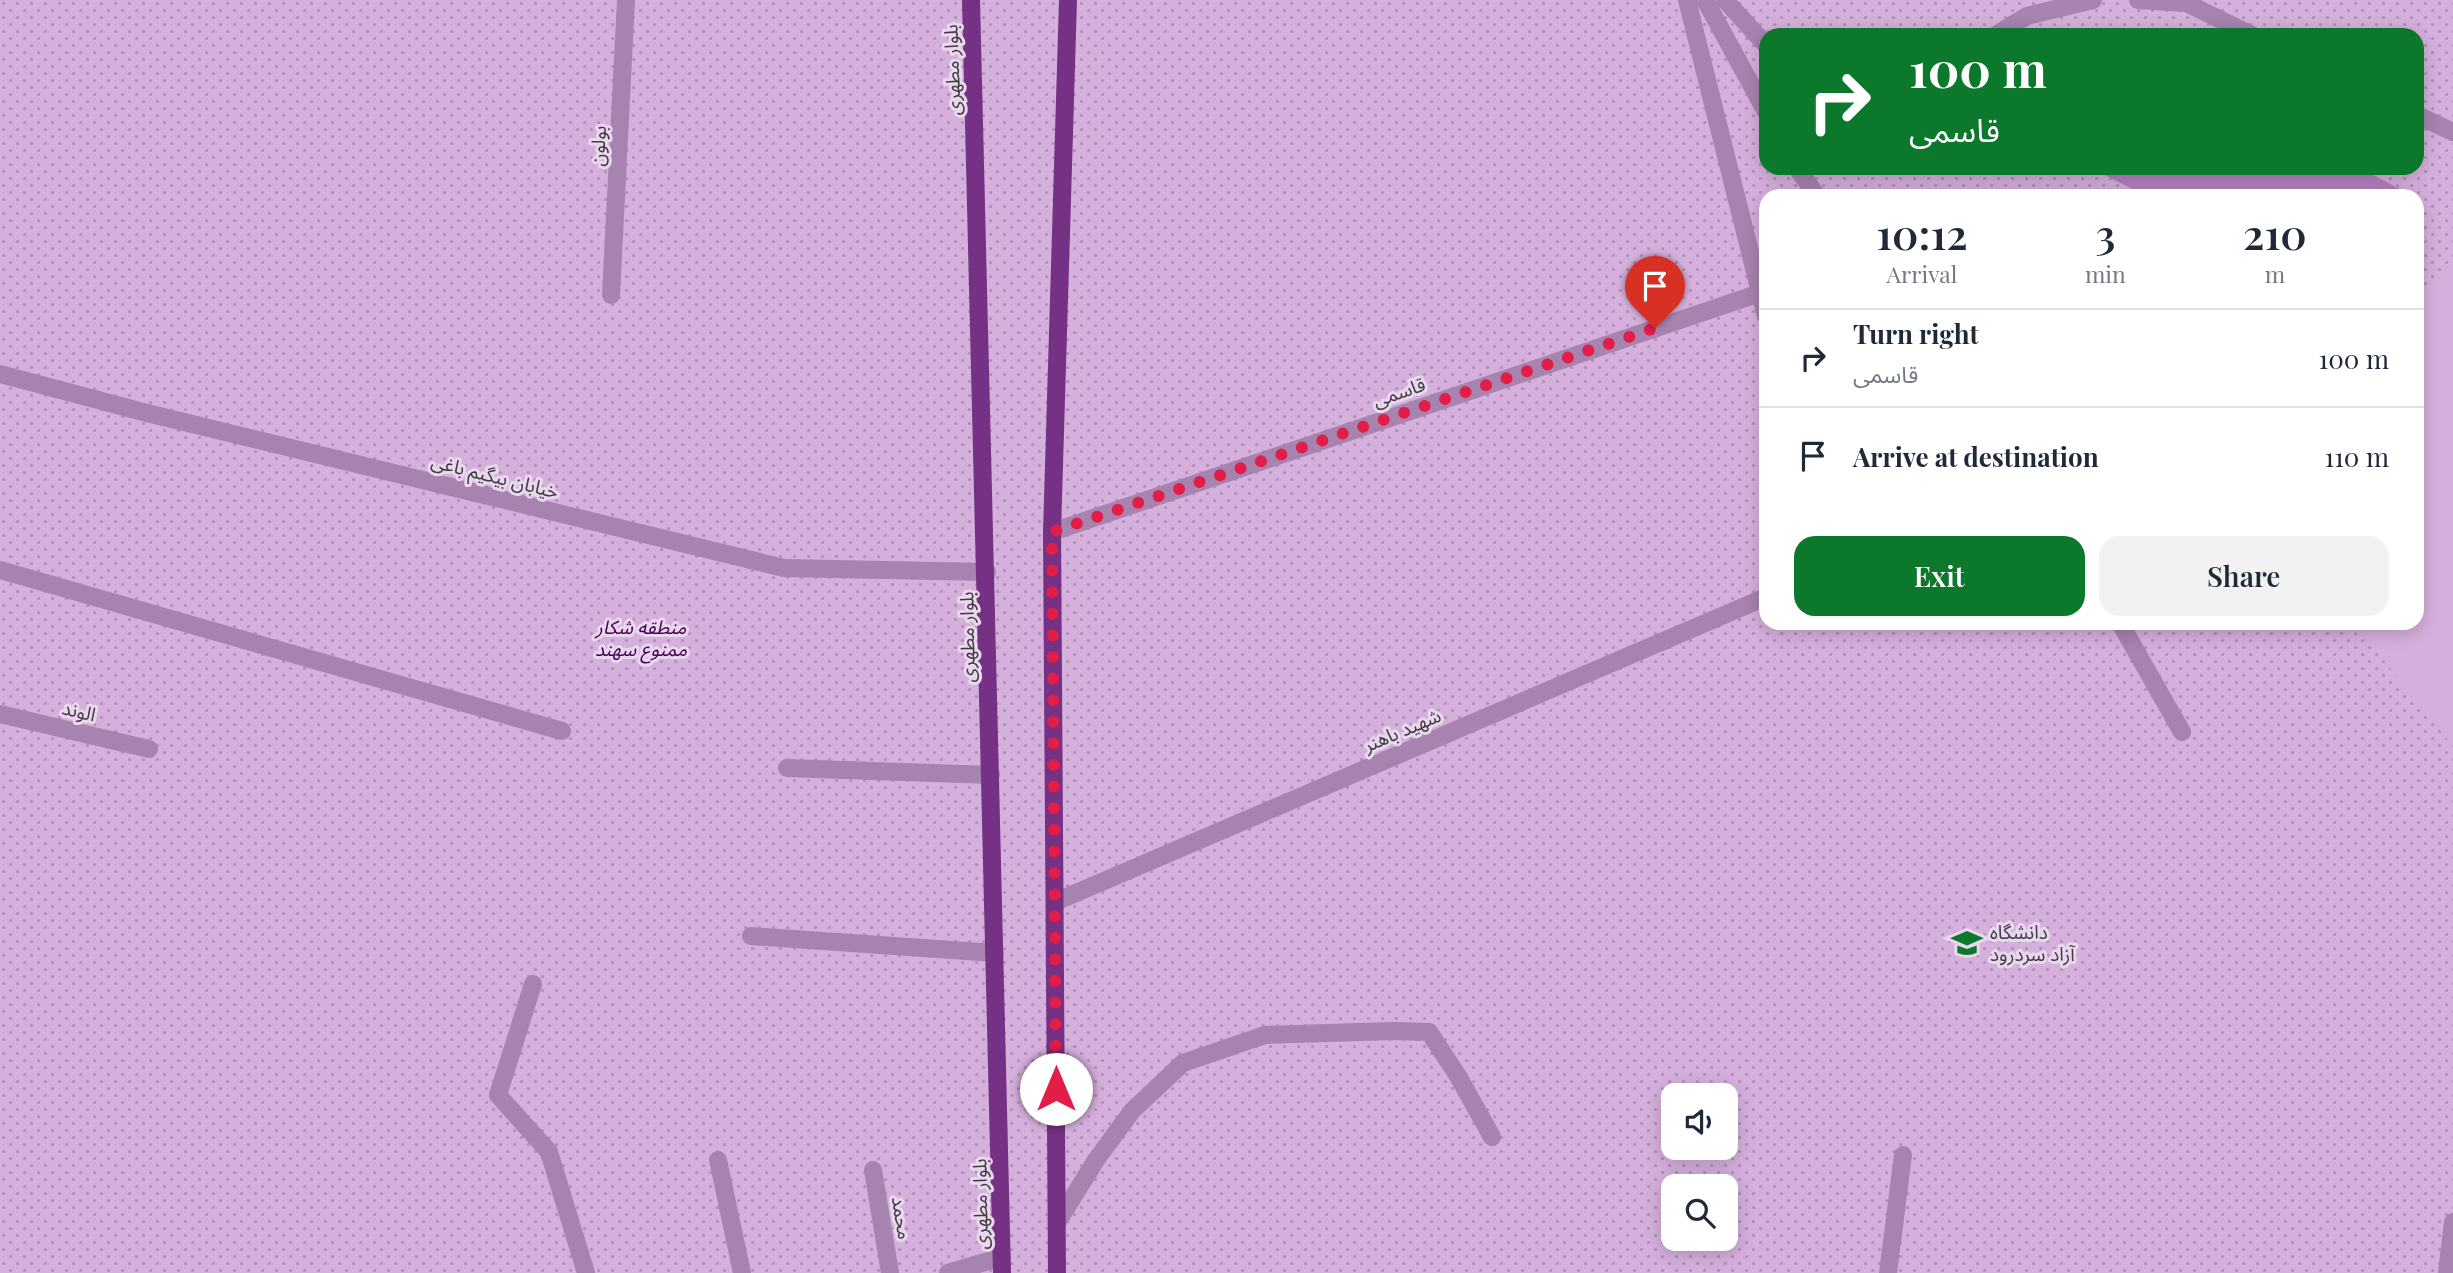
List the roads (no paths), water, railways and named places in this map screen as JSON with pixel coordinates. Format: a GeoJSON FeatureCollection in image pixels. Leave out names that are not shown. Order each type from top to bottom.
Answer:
{"type":"FeatureCollection","features":[{"type":"Feature","properties":{"kind":"main road","name":"بلوار مطهری"},"geometry":{"type":"LineString","coordinates":[[971,0],[1002,1265]]}},
{"type":"Feature","properties":{"kind":"main road"},"geometry":{"type":"LineString","coordinates":[[1057,1273],[1052,532],[1068,0]]}},
{"type":"Feature","properties":{"kind":"street","name":"بولون"},"geometry":{"type":"LineString","coordinates":[[611,295],[626,0]]}},
{"type":"Feature","properties":{"kind":"street"},"geometry":{"type":"LineString","coordinates":[[1687,0],[1759,289]]}},
{"type":"Feature","properties":{"kind":"street"},"geometry":{"type":"LineString","coordinates":[[1705,0],[1759,99]]}},
{"type":"Feature","properties":{"kind":"street"},"geometry":{"type":"LineString","coordinates":[[1726,0],[1759,37]]}},
{"type":"Feature","properties":{"kind":"street"},"geometry":{"type":"LineString","coordinates":[[2007,28],[2027,16],[2093,0]]}},
{"type":"Feature","properties":{"kind":"street"},"geometry":{"type":"LineString","coordinates":[[2138,0],[2186,4],[2237,28]]}},
{"type":"Feature","properties":{"kind":"street"},"geometry":{"type":"LineString","coordinates":[[2424,118],[2453,132]]}},
{"type":"Feature","properties":{"kind":"street","name":"قاسمی"},"geometry":{"type":"LineString","coordinates":[[1052,532],[1759,293]]}},
{"type":"Feature","properties":{"kind":"street","name":"خیابان بیگیم باغی"},"geometry":{"type":"LineString","coordinates":[[0,374],[147,413],[785,568],[987,572]]}},
{"type":"Feature","properties":{"kind":"street"},"geometry":{"type":"LineString","coordinates":[[0,570],[562,731]]}},
{"type":"Feature","properties":{"kind":"street","name":"شهید باهنر"},"geometry":{"type":"LineString","coordinates":[[1055,902],[1759,600]]}},
{"type":"Feature","properties":{"kind":"street"},"geometry":{"type":"LineString","coordinates":[[2124,630],[2182,732]]}},
{"type":"Feature","properties":{"kind":"street","name":"الوند"},"geometry":{"type":"LineString","coordinates":[[0,714],[149,749]]}},
{"type":"Feature","properties":{"kind":"street"},"geometry":{"type":"LineString","coordinates":[[787,768],[991,775]]}},
{"type":"Feature","properties":{"kind":"street"},"geometry":{"type":"LineString","coordinates":[[751,936],[995,953]]}},
{"type":"Feature","properties":{"kind":"street"},"geometry":{"type":"LineString","coordinates":[[533,984],[498,1095],[549,1152],[586,1273]]}},
{"type":"Feature","properties":{"kind":"street"},"geometry":{"type":"LineString","coordinates":[[1057,1223],[1096,1160],[1132,1111],[1183,1063],[1265,1035],[1429,1032],[1458,1076],[1492,1137]]}},
{"type":"Feature","properties":{"kind":"street"},"geometry":{"type":"LineString","coordinates":[[1888,1273],[1903,1155]]}},
{"type":"Feature","properties":{"kind":"street"},"geometry":{"type":"LineString","coordinates":[[718,1160],[742,1273]]}},
{"type":"Feature","properties":{"kind":"street","name":"محمد"},"geometry":{"type":"LineString","coordinates":[[873,1170],[890,1273]]}},
{"type":"Feature","properties":{"kind":"street"},"geometry":{"type":"LineString","coordinates":[[2447,1273],[2453,1222]]}},
{"type":"Feature","properties":{"kind":"street"},"geometry":{"type":"LineString","coordinates":[[948,1273],[1002,1265]]}},
{"type":"Feature","properties":{"kind":"place","name":"دانشگاه آزاد سردرود"},"geometry":{"type":"Point","coordinates":[1967,943]}},
{"type":"Feature","properties":{"kind":"park label","name":"منطقه شکار ممنوع سهند"},"geometry":{"type":"Point","coordinates":[641,638]}}]}
